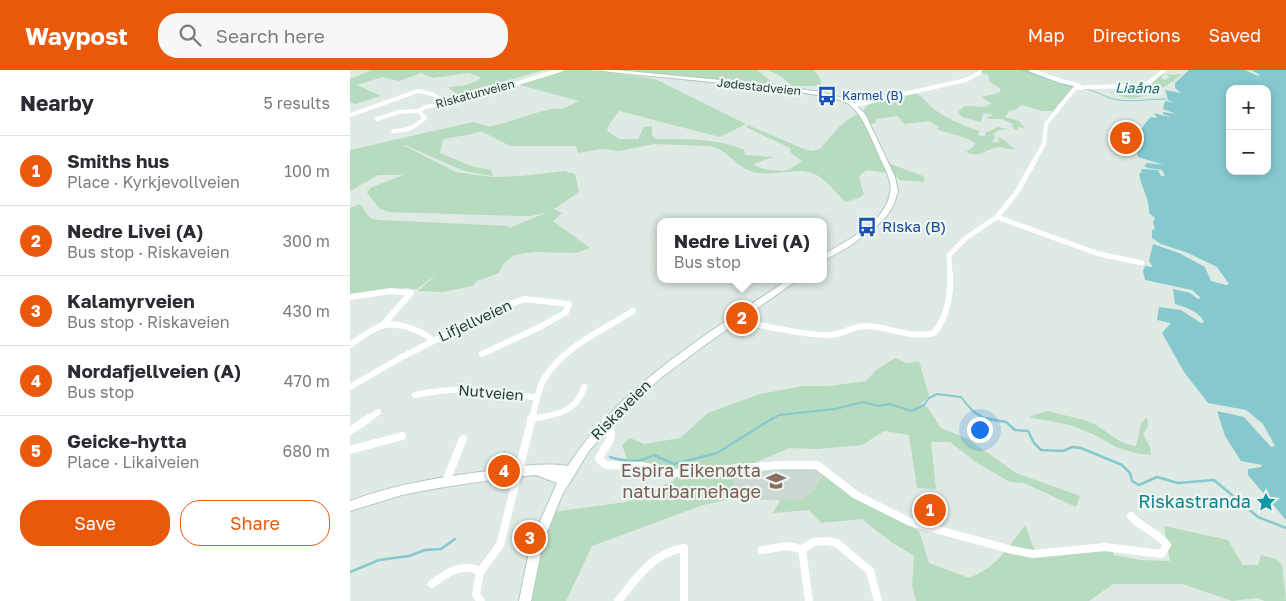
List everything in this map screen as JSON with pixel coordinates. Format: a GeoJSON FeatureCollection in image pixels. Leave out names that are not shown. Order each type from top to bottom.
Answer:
{"type":"FeatureCollection","features":[{"type":"Feature","properties":{"kind":"main road","name":"Jødestadveien"},"geometry":{"type":"LineString","coordinates":[[602,70],[792,90],[834,97],[855,105]]}},
{"type":"Feature","properties":{"kind":"main road"},"geometry":{"type":"LineString","coordinates":[[827,256],[880,220],[890,208],[895,194],[892,176],[862,114],[855,105]]}},
{"type":"Feature","properties":{"kind":"main road","name":"Riskaveien"},"geometry":{"type":"LineString","coordinates":[[566,476],[589,441],[606,421],[656,375],[789,283]]}},
{"type":"Feature","properties":{"kind":"street","name":"Riskatunveien"},"geometry":{"type":"LineString","coordinates":[[377,119],[399,112],[415,113],[424,107],[477,96],[560,70]]}},
{"type":"Feature","properties":{"kind":"street"},"geometry":{"type":"LineString","coordinates":[[855,105],[966,80],[979,73],[980,70]]}},
{"type":"Feature","properties":{"kind":"street"},"geometry":{"type":"LineString","coordinates":[[1031,70],[1068,83],[1093,87]]}},
{"type":"Feature","properties":{"kind":"street"},"geometry":{"type":"LineString","coordinates":[[733,321],[824,335],[838,335],[852,327],[862,326],[891,330],[911,337],[934,333],[940,324],[948,302],[950,283],[949,255],[966,238],[997,216],[1017,192],[1044,144],[1048,120],[1058,112],[1075,88],[1137,86],[1150,82],[1164,70]]}},
{"type":"Feature","properties":{"kind":"street"},"geometry":{"type":"LineString","coordinates":[[350,115],[425,90],[440,99],[442,104]]}},
{"type":"Feature","properties":{"kind":"street","name":"Riskatunveien"},"geometry":{"type":"LineString","coordinates":[[393,131],[415,128],[425,118],[419,111]]}},
{"type":"Feature","properties":{"kind":"street"},"geometry":{"type":"LineString","coordinates":[[997,216],[1099,254],[1142,263]]}},
{"type":"Feature","properties":{"kind":"street"},"geometry":{"type":"LineString","coordinates":[[350,297],[391,292],[409,291],[411,293],[382,326],[350,345]]}},
{"type":"Feature","properties":{"kind":"street","name":"Lifjellveien"},"geometry":{"type":"LineString","coordinates":[[350,388],[433,340],[490,312],[524,299],[533,298],[569,304],[566,312],[540,327],[482,354]]}},
{"type":"Feature","properties":{"kind":"street"},"geometry":{"type":"LineString","coordinates":[[481,601],[476,595],[479,570],[493,557],[500,545],[536,398],[547,374],[561,358],[632,311]]}},
{"type":"Feature","properties":{"kind":"street"},"geometry":{"type":"LineString","coordinates":[[382,326],[419,330],[433,340]]}},
{"type":"Feature","properties":{"kind":"street"},"geometry":{"type":"LineString","coordinates":[[531,419],[572,407],[582,399],[584,387]]}},
{"type":"Feature","properties":{"kind":"street","name":"Nutveien"},"geometry":{"type":"LineString","coordinates":[[415,395],[426,392],[471,389],[536,398]]}},
{"type":"Feature","properties":{"kind":"street"},"geometry":{"type":"LineString","coordinates":[[350,431],[378,412]]}},
{"type":"Feature","properties":{"kind":"street"},"geometry":{"type":"LineString","coordinates":[[606,421],[613,429],[613,435],[599,459],[606,465],[641,466],[676,473],[782,465],[817,465],[856,495],[910,522],[1033,554],[1104,547],[1161,554],[1167,545],[1164,540],[1138,525],[1131,516]]}},
{"type":"Feature","properties":{"kind":"street"},"geometry":{"type":"LineString","coordinates":[[350,450],[402,436]]}},
{"type":"Feature","properties":{"kind":"street"},"geometry":{"type":"LineString","coordinates":[[446,481],[462,439]]}},
{"type":"Feature","properties":{"kind":"street"},"geometry":{"type":"LineString","coordinates":[[350,506],[372,496],[418,485],[446,481],[537,471],[566,476]]}},
{"type":"Feature","properties":{"kind":"street","name":"Riskaveien"},"geometry":{"type":"LineString","coordinates":[[525,601],[539,535],[566,476]]}},
{"type":"Feature","properties":{"kind":"street"},"geometry":{"type":"LineString","coordinates":[[802,549],[814,542],[838,543],[870,571],[874,579],[878,601]]}},
{"type":"Feature","properties":{"kind":"street"},"geometry":{"type":"LineString","coordinates":[[762,550],[787,546],[797,546],[802,549]]}},
{"type":"Feature","properties":{"kind":"street"},"geometry":{"type":"LineString","coordinates":[[618,601],[655,558],[667,550],[684,548],[684,601]]}},
{"type":"Feature","properties":{"kind":"street"},"geometry":{"type":"LineString","coordinates":[[802,549],[809,601]]}},
{"type":"Feature","properties":{"kind":"street"},"geometry":{"type":"LineString","coordinates":[[432,584],[454,568],[467,566],[479,570]]}},
{"type":"Feature","properties":{"kind":"shaded area","name":"Espira Eikenøtta naturbarnehage"},"geometry":{"type":"Polygon","coordinates":[[[795,467],[817,470],[824,474],[815,489],[801,501],[732,499],[734,472],[795,467]]]}},
{"type":"Feature","properties":{"kind":"green space"},"geometry":{"type":"Polygon","coordinates":[[[372,70],[545,70],[492,85],[488,90],[461,98],[448,87],[467,85],[479,80],[480,77],[468,73],[433,78],[421,73],[399,81],[382,77],[357,85],[381,96],[355,104],[350,102],[350,79],[372,70]]]}},
{"type":"Feature","properties":{"kind":"green space"},"geometry":{"type":"Polygon","coordinates":[[[566,70],[589,70],[655,79],[746,124],[720,137],[619,111],[609,124],[607,131],[619,139],[638,139],[644,127],[652,126],[652,135],[656,139],[712,141],[744,150],[745,155],[773,157],[753,164],[770,170],[787,170],[802,161],[791,153],[790,148],[746,127],[748,125],[811,151],[820,149],[838,128],[850,118],[862,112],[870,103],[914,93],[945,116],[979,131],[978,135],[985,137],[985,133],[998,127],[1007,129],[999,130],[993,134],[995,137],[992,142],[1000,141],[997,138],[1002,139],[1015,149],[998,147],[979,154],[971,154],[966,152],[975,143],[966,138],[937,129],[939,127],[929,121],[904,124],[898,116],[876,119],[876,123],[864,124],[878,154],[885,162],[923,176],[925,180],[922,182],[900,180],[894,174],[867,170],[859,178],[864,194],[859,198],[845,202],[830,185],[812,173],[794,171],[767,174],[757,173],[743,167],[720,150],[709,146],[654,144],[619,151],[601,149],[578,153],[576,146],[510,146],[481,131],[443,140],[440,153],[474,167],[491,170],[493,176],[464,171],[405,145],[402,147],[405,146],[456,172],[493,177],[564,171],[575,174],[579,192],[554,209],[562,213],[553,221],[590,248],[576,253],[533,252],[515,255],[504,263],[499,273],[477,281],[473,286],[443,292],[418,291],[438,273],[417,289],[405,288],[350,294],[350,208],[360,204],[370,218],[379,220],[509,226],[509,228],[548,212],[531,216],[519,216],[388,212],[379,208],[367,193],[370,188],[403,175],[378,175],[350,191],[350,150],[473,122],[485,126],[497,125],[538,112],[562,109],[579,101],[520,84],[566,70]]]}},
{"type":"Feature","properties":{"kind":"green space"},"geometry":{"type":"Polygon","coordinates":[[[636,70],[757,70],[779,88],[644,74],[636,70]]]}},
{"type":"Feature","properties":{"kind":"green space"},"geometry":{"type":"Polygon","coordinates":[[[768,70],[814,70],[821,80],[821,86],[792,86],[782,77],[768,70]]]}},
{"type":"Feature","properties":{"kind":"green space"},"geometry":{"type":"Polygon","coordinates":[[[975,70],[1029,70],[1052,79],[1080,83],[1081,85],[1075,86],[1053,111],[1043,111],[1022,105],[1015,110],[1009,111],[1005,117],[1019,121],[1025,128],[1018,127],[1018,130],[1014,129],[1013,124],[1001,119],[989,119],[986,117],[992,116],[991,114],[983,113],[981,122],[962,117],[958,112],[965,106],[985,107],[991,103],[981,97],[999,93],[1001,89],[990,82],[988,75],[975,70]]]}},
{"type":"Feature","properties":{"kind":"green space"},"geometry":{"type":"Polygon","coordinates":[[[1162,73],[1164,74],[1161,78],[1165,80],[1170,77],[1165,74],[1182,74],[1164,87],[1141,97],[1127,98],[1112,92],[1130,95],[1133,93],[1125,88],[1150,84],[1162,73]]]}},
{"type":"Feature","properties":{"kind":"green space"},"geometry":{"type":"Polygon","coordinates":[[[895,358],[907,363],[919,361],[929,396],[921,404],[927,407],[941,428],[968,439],[1016,473],[1080,496],[1076,507],[1024,483],[1010,482],[977,463],[950,442],[931,442],[936,489],[917,488],[909,435],[884,431],[862,445],[817,449],[789,448],[734,472],[732,499],[703,505],[592,546],[566,601],[532,601],[546,531],[553,512],[626,502],[675,480],[630,467],[622,445],[630,438],[644,444],[680,438],[708,413],[760,394],[803,386],[829,386],[866,381],[876,370],[895,358]]]}},
{"type":"Feature","properties":{"kind":"green space"},"geometry":{"type":"Polygon","coordinates":[[[1048,411],[1089,422],[1124,443],[1136,446],[1141,424],[1147,417],[1148,426],[1143,434],[1150,447],[1151,455],[1135,453],[1116,447],[1093,434],[1070,425],[1028,417],[1048,411]]]}},
{"type":"Feature","properties":{"kind":"green space"},"geometry":{"type":"Polygon","coordinates":[[[824,474],[835,484],[858,499],[907,523],[919,531],[929,563],[969,578],[979,574],[995,562],[1025,525],[1037,557],[1111,549],[1114,555],[1140,560],[1170,561],[1164,526],[1228,540],[1243,565],[1258,565],[1261,555],[1276,559],[1282,565],[1286,601],[1265,601],[1257,598],[1232,601],[1183,584],[1113,584],[1089,601],[916,601],[912,585],[914,556],[891,542],[862,519],[821,523],[809,510],[773,513],[781,499],[801,501],[815,489],[824,474]]]}},
{"type":"Feature","properties":{"kind":"water"},"geometry":{"type":"Polygon","coordinates":[[[1189,70],[1245,70],[1258,76],[1260,75],[1251,70],[1286,70],[1286,520],[1248,475],[1248,469],[1261,467],[1262,465],[1241,461],[1225,436],[1217,411],[1244,417],[1271,447],[1275,446],[1263,424],[1246,410],[1208,403],[1184,372],[1162,333],[1171,323],[1157,320],[1159,307],[1181,310],[1201,323],[1204,322],[1202,318],[1188,308],[1175,304],[1173,289],[1190,293],[1198,299],[1201,298],[1192,290],[1145,280],[1143,271],[1145,266],[1153,267],[1149,261],[1153,244],[1179,253],[1205,267],[1211,281],[1229,284],[1217,267],[1188,253],[1161,244],[1152,238],[1152,230],[1155,229],[1153,222],[1155,218],[1149,213],[1148,203],[1139,174],[1142,172],[1141,169],[1158,170],[1161,176],[1165,176],[1162,170],[1144,166],[1147,163],[1164,165],[1138,157],[1138,141],[1141,130],[1147,121],[1151,117],[1157,118],[1154,113],[1173,118],[1163,114],[1163,112],[1176,114],[1163,109],[1165,101],[1174,103],[1168,100],[1165,90],[1181,93],[1175,88],[1175,83],[1189,70]]]}},
{"type":"Feature","properties":{"kind":"building"},"geometry":{"type":"Polygon","coordinates":[[[929,493],[939,515],[932,517],[923,495],[929,493]]]}},
{"type":"Feature","properties":{"kind":"waterway","name":"Liaåna"},"geometry":{"type":"LineString","coordinates":[[1022,70],[1074,88]]}},
{"type":"Feature","properties":{"kind":"waterway","name":"Liaåna"},"geometry":{"type":"LineString","coordinates":[[1084,89],[1118,100],[1166,99]]}},
{"type":"Feature","properties":{"kind":"waterway"},"geometry":{"type":"LineString","coordinates":[[771,420],[779,415],[835,409],[863,402],[879,406],[889,404],[912,411],[924,405],[929,398],[937,394],[961,397],[974,412],[987,419]]}},
{"type":"Feature","properties":{"kind":"waterway"},"geometry":{"type":"LineString","coordinates":[[610,457],[632,461],[654,455],[674,464],[717,453],[773,418]]}},
{"type":"Feature","properties":{"kind":"waterway"},"geometry":{"type":"LineString","coordinates":[[987,419],[1006,422],[1015,430],[1028,431],[1034,443],[1041,450],[1063,451],[1072,447],[1081,448],[1122,465],[1130,473],[1132,481],[1139,485],[1157,477],[1178,483],[1214,480],[1258,517],[1286,528]]}},
{"type":"Feature","properties":{"kind":"waterway"},"geometry":{"type":"LineString","coordinates":[[987,419],[992,420]]}},
{"type":"Feature","properties":{"kind":"waterway"},"geometry":{"type":"LineString","coordinates":[[350,572],[379,560],[409,556],[425,550],[441,549],[455,539]]}},
{"type":"Feature","properties":{"kind":"place","name":"Karmel (B)"},"geometry":{"type":"Point","coordinates":[827,96]}},
{"type":"Feature","properties":{"kind":"place","name":"Geicke-hytta"},"geometry":{"type":"Point","coordinates":[1126,138]}},
{"type":"Feature","properties":{"kind":"place","name":"Riska (B)"},"geometry":{"type":"Point","coordinates":[867,227]}},
{"type":"Feature","properties":{"kind":"place","name":"Nedre Livei (A)"},"geometry":{"type":"Point","coordinates":[742,318]}},
{"type":"Feature","properties":{"kind":"place","name":"Nordafjellveien (A)"},"geometry":{"type":"Point","coordinates":[504,471]}},
{"type":"Feature","properties":{"kind":"place","name":"Espira Eikenøtta naturbarnehage"},"geometry":{"type":"Point","coordinates":[776,481]}},
{"type":"Feature","properties":{"kind":"place","name":"Riskastranda"},"geometry":{"type":"Point","coordinates":[1266,502]}},
{"type":"Feature","properties":{"kind":"place","name":"Smiths hus"},"geometry":{"type":"Point","coordinates":[930,510]}},
{"type":"Feature","properties":{"kind":"place","name":"Kalamyrveien"},"geometry":{"type":"Point","coordinates":[530,538]}}]}
